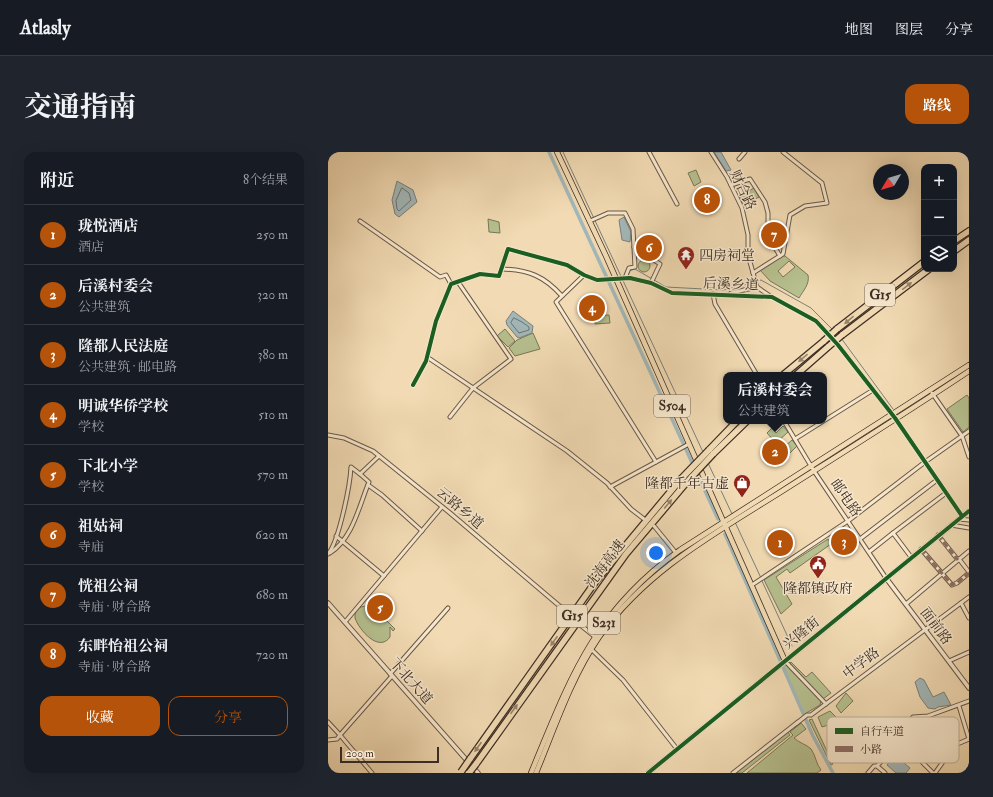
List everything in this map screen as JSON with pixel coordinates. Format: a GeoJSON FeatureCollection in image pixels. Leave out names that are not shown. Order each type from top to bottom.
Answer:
{"type":"FeatureCollection","features":[{"type":"Feature","properties":{"kind":"highway"},"geometry":{"type":"LineString","coordinates":[[957,239],[969,231]]}},
{"type":"Feature","properties":{"kind":"highway"},"geometry":{"type":"LineString","coordinates":[[957,249],[969,240]]}},
{"type":"Feature","properties":{"kind":"highway","name":"G15"},"geometry":{"type":"LineString","coordinates":[[787,372],[837,329],[921,264]]}},
{"type":"Feature","properties":{"kind":"highway","name":"G15"},"geometry":{"type":"LineString","coordinates":[[799,372],[828,346],[925,272]]}},
{"type":"Feature","properties":{"kind":"highway","name":"沈海高速"},"geometry":{"type":"LineString","coordinates":[[461,773],[596,581],[734,424]]}},
{"type":"Feature","properties":{"kind":"highway","name":"沈海高速"},"geometry":{"type":"LineString","coordinates":[[711,452],[744,424]]}},
{"type":"Feature","properties":{"kind":"highway","name":"沈海高速"},"geometry":{"type":"LineString","coordinates":[[469,773],[626,554],[684,481]]}},
{"type":"Feature","properties":{"kind":"main road","name":"S504"},"geometry":{"type":"LineString","coordinates":[[557,152],[618,279],[785,661]]}},
{"type":"Feature","properties":{"kind":"main road","name":"S231"},"geometry":{"type":"LineString","coordinates":[[894,417],[969,365]]}},
{"type":"Feature","properties":{"kind":"main road","name":"S231"},"geometry":{"type":"LineString","coordinates":[[531,773],[572,675],[594,636],[635,587],[676,553],[734,519],[969,371]]}},
{"type":"Feature","properties":{"kind":"main road","name":"S231"},"geometry":{"type":"LineString","coordinates":[[536,773],[566,700],[592,650],[613,619],[640,589],[676,558],[725,524]]}},
{"type":"Feature","properties":{"kind":"street"},"geometry":{"type":"LineString","coordinates":[[649,152],[677,204]]}},
{"type":"Feature","properties":{"kind":"street","name":"财合路"},"geometry":{"type":"LineString","coordinates":[[711,152],[742,208],[748,235],[748,255],[757,287]]}},
{"type":"Feature","properties":{"kind":"street"},"geometry":{"type":"LineString","coordinates":[[739,159],[744,152]]}},
{"type":"Feature","properties":{"kind":"street"},"geometry":{"type":"LineString","coordinates":[[753,272],[783,254],[790,215],[805,206],[827,203],[828,200],[822,183],[783,152]]}},
{"type":"Feature","properties":{"kind":"street"},"geometry":{"type":"LineString","coordinates":[[730,185],[750,179],[765,202],[768,213],[768,236],[780,256]]}},
{"type":"Feature","properties":{"kind":"street"},"geometry":{"type":"LineString","coordinates":[[591,221],[608,213],[624,213],[633,229],[635,267],[629,268],[625,278]]}},
{"type":"Feature","properties":{"kind":"street"},"geometry":{"type":"LineString","coordinates":[[360,221],[440,277],[446,275],[451,284]]}},
{"type":"Feature","properties":{"kind":"street"},"geometry":{"type":"LineString","coordinates":[[634,247],[660,264],[653,281]]}},
{"type":"Feature","properties":{"kind":"street"},"geometry":{"type":"LineString","coordinates":[[451,284],[480,274],[499,276],[508,248],[567,266],[584,275],[556,302],[656,462]]}},
{"type":"Feature","properties":{"kind":"street"},"geometry":{"type":"LineString","coordinates":[[502,269],[516,269],[536,274],[551,284],[562,296]]}},
{"type":"Feature","properties":{"kind":"street","name":"后溪乡道"},"geometry":{"type":"LineString","coordinates":[[584,275],[600,280],[630,278],[653,281],[672,293],[772,297],[816,321],[838,345],[894,417],[962,516]]}},
{"type":"Feature","properties":{"kind":"street"},"geometry":{"type":"LineString","coordinates":[[450,416],[473,388],[512,359],[458,282]]}},
{"type":"Feature","properties":{"kind":"street"},"geometry":{"type":"LineString","coordinates":[[413,385],[427,357],[436,321],[451,284]]}},
{"type":"Feature","properties":{"kind":"street"},"geometry":{"type":"LineString","coordinates":[[727,294],[757,287],[772,297]]}},
{"type":"Feature","properties":{"kind":"street"},"geometry":{"type":"LineString","coordinates":[[713,294],[714,304],[755,372]]}},
{"type":"Feature","properties":{"kind":"street"},"geometry":{"type":"LineString","coordinates":[[427,357],[567,451],[610,487],[631,509],[644,519]]}},
{"type":"Feature","properties":{"kind":"street"},"geometry":{"type":"LineString","coordinates":[[827,419],[873,390]]}},
{"type":"Feature","properties":{"kind":"street"},"geometry":{"type":"LineString","coordinates":[[932,393],[962,436],[969,457]]}},
{"type":"Feature","properties":{"kind":"street","name":"邮电路"},"geometry":{"type":"LineString","coordinates":[[786,424],[812,469],[886,578]]}},
{"type":"Feature","properties":{"kind":"street"},"geometry":{"type":"LineString","coordinates":[[795,439],[819,424]]}},
{"type":"Feature","properties":{"kind":"street"},"geometry":{"type":"LineString","coordinates":[[752,585],[848,521],[925,462],[969,431]]}},
{"type":"Feature","properties":{"kind":"street","name":"云路乡道"},"geometry":{"type":"LineString","coordinates":[[328,435],[344,438],[379,456],[442,507],[568,614]]}},
{"type":"Feature","properties":{"kind":"street"},"geometry":{"type":"LineString","coordinates":[[610,487],[689,444]]}},
{"type":"Feature","properties":{"kind":"street"},"geometry":{"type":"LineString","coordinates":[[360,474],[379,456]]}},
{"type":"Feature","properties":{"kind":"street"},"geometry":{"type":"LineString","coordinates":[[351,467],[369,482],[353,522],[343,542],[329,554],[336,536],[349,488],[351,467]]}},
{"type":"Feature","properties":{"kind":"street"},"geometry":{"type":"LineString","coordinates":[[860,539],[937,480]]}},
{"type":"Feature","properties":{"kind":"street"},"geometry":{"type":"LineString","coordinates":[[368,485],[382,495],[422,531]]}},
{"type":"Feature","properties":{"kind":"street"},"geometry":{"type":"LineString","coordinates":[[869,552],[946,493]]}},
{"type":"Feature","properties":{"kind":"street"},"geometry":{"type":"LineString","coordinates":[[345,622],[442,507]]}},
{"type":"Feature","properties":{"kind":"street","name":"兴隆街"},"geometry":{"type":"LineString","coordinates":[[648,773],[969,511]]}},
{"type":"Feature","properties":{"kind":"street"},"geometry":{"type":"LineString","coordinates":[[958,519],[969,520]]}},
{"type":"Feature","properties":{"kind":"street"},"geometry":{"type":"LineString","coordinates":[[951,525],[969,528]]}},
{"type":"Feature","properties":{"kind":"street"},"geometry":{"type":"LineString","coordinates":[[654,526],[676,553]]}},
{"type":"Feature","properties":{"kind":"street"},"geometry":{"type":"LineString","coordinates":[[893,533],[911,558]]}},
{"type":"Feature","properties":{"kind":"street"},"geometry":{"type":"LineString","coordinates":[[921,549],[942,574],[954,585],[969,573],[938,535]]}},
{"type":"Feature","properties":{"kind":"street"},"geometry":{"type":"LineString","coordinates":[[336,536],[384,576]]}},
{"type":"Feature","properties":{"kind":"street"},"geometry":{"type":"LineString","coordinates":[[906,604],[969,551]]}},
{"type":"Feature","properties":{"kind":"street","name":"面前路"},"geometry":{"type":"LineString","coordinates":[[886,578],[969,688]]}},
{"type":"Feature","properties":{"kind":"street","name":"中学路"},"geometry":{"type":"LineString","coordinates":[[733,773],[807,715],[812,715],[969,597]]}},
{"type":"Feature","properties":{"kind":"street"},"geometry":{"type":"LineString","coordinates":[[961,603],[969,618]]}},
{"type":"Feature","properties":{"kind":"street","name":"下北大道"},"geometry":{"type":"LineString","coordinates":[[328,604],[478,773]]}},
{"type":"Feature","properties":{"kind":"street"},"geometry":{"type":"LineString","coordinates":[[328,740],[337,739],[448,608]]}},
{"type":"Feature","properties":{"kind":"street"},"geometry":{"type":"LineString","coordinates":[[579,624],[594,636]]}},
{"type":"Feature","properties":{"kind":"street"},"geometry":{"type":"LineString","coordinates":[[592,650],[623,680],[677,749]]}},
{"type":"Feature","properties":{"kind":"street"},"geometry":{"type":"LineString","coordinates":[[949,661],[969,652]]}},
{"type":"Feature","properties":{"kind":"street"},"geometry":{"type":"LineString","coordinates":[[785,661],[826,704]]}},
{"type":"Feature","properties":{"kind":"street"},"geometry":{"type":"LineString","coordinates":[[920,717],[959,706],[969,701]]}},
{"type":"Feature","properties":{"kind":"street"},"geometry":{"type":"LineString","coordinates":[[959,706],[969,739],[959,743]]}},
{"type":"Feature","properties":{"kind":"street"},"geometry":{"type":"LineString","coordinates":[[328,722],[372,773]]}},
{"type":"Feature","properties":{"kind":"street"},"geometry":{"type":"LineString","coordinates":[[868,773],[874,766],[878,766],[881,763]]}},
{"type":"Feature","properties":{"kind":"street"},"geometry":{"type":"LineString","coordinates":[[924,763],[934,773],[942,763]]}},
{"type":"Feature","properties":{"kind":"street"},"geometry":{"type":"LineString","coordinates":[[878,766],[885,773]]}},
{"type":"Feature","properties":{"kind":"green space"},"geometry":{"type":"Polygon","coordinates":[[[696,170],[701,182],[694,186],[688,173],[696,170]]]}},
{"type":"Feature","properties":{"kind":"green space"},"geometry":{"type":"Polygon","coordinates":[[[754,188],[759,197],[743,205],[739,196],[754,188]]]}},
{"type":"Feature","properties":{"kind":"green space"},"geometry":{"type":"Polygon","coordinates":[[[488,219],[499,222],[500,233],[489,232],[488,219]]]}},
{"type":"Feature","properties":{"kind":"green space"},"geometry":{"type":"Polygon","coordinates":[[[782,256],[785,256],[808,275],[808,281],[799,298],[770,281],[760,270],[782,256]],[[789,261],[778,271],[783,277],[795,267],[789,261]]]}},
{"type":"Feature","properties":{"kind":"green space"},"geometry":{"type":"Polygon","coordinates":[[[646,260],[649,261],[649,271],[642,272],[639,271],[638,264],[639,261],[646,260]]]}},
{"type":"Feature","properties":{"kind":"green space"},"geometry":{"type":"Polygon","coordinates":[[[609,315],[610,323],[595,324],[595,316],[609,315]]]}},
{"type":"Feature","properties":{"kind":"green space"},"geometry":{"type":"Polygon","coordinates":[[[505,329],[515,341],[508,347],[497,336],[505,329]]]}},
{"type":"Feature","properties":{"kind":"green space"},"geometry":{"type":"Polygon","coordinates":[[[533,333],[540,349],[515,356],[509,348],[517,340],[533,333]]]}},
{"type":"Feature","properties":{"kind":"green space"},"geometry":{"type":"Polygon","coordinates":[[[967,395],[969,398],[969,427],[963,432],[947,409],[967,395]]]}},
{"type":"Feature","properties":{"kind":"green space"},"geometry":{"type":"Polygon","coordinates":[[[783,426],[788,432],[776,443],[767,433],[772,428],[776,433],[783,426]]]}},
{"type":"Feature","properties":{"kind":"green space"},"geometry":{"type":"Polygon","coordinates":[[[792,440],[797,446],[788,455],[782,449],[792,440]]]}},
{"type":"Feature","properties":{"kind":"green space"},"geometry":{"type":"Polygon","coordinates":[[[828,539],[831,544],[790,573],[787,569],[776,577],[792,604],[781,614],[764,580],[828,539]]]}},
{"type":"Feature","properties":{"kind":"green space"},"geometry":{"type":"Polygon","coordinates":[[[372,604],[385,622],[387,621],[395,629],[393,631],[390,627],[390,637],[386,641],[380,642],[370,638],[365,634],[355,618],[356,612],[359,608],[365,606],[371,607],[372,604]]]}},
{"type":"Feature","properties":{"kind":"green space"},"geometry":{"type":"Polygon","coordinates":[[[791,662],[806,677],[812,672],[831,693],[823,699],[789,664],[791,662]]]}},
{"type":"Feature","properties":{"kind":"green space"},"geometry":{"type":"Polygon","coordinates":[[[785,664],[821,701],[820,705],[803,715],[783,666],[785,664]]]}},
{"type":"Feature","properties":{"kind":"green space"},"geometry":{"type":"Polygon","coordinates":[[[846,693],[853,701],[841,713],[836,706],[846,693]]]}},
{"type":"Feature","properties":{"kind":"green space"},"geometry":{"type":"Polygon","coordinates":[[[830,711],[836,717],[827,717],[827,725],[822,727],[818,717],[830,711]]]}},
{"type":"Feature","properties":{"kind":"green space"},"geometry":{"type":"Polygon","coordinates":[[[812,719],[827,751],[827,757],[809,720],[812,719]]]}},
{"type":"Feature","properties":{"kind":"green space"},"geometry":{"type":"Polygon","coordinates":[[[801,723],[806,729],[794,738],[811,749],[821,770],[817,773],[747,773],[793,735],[790,732],[801,723]]]}},
{"type":"Feature","properties":{"kind":"green space"},"geometry":{"type":"Polygon","coordinates":[[[788,732],[790,735],[742,773],[735,773],[788,732]]]}},
{"type":"Feature","properties":{"kind":"water"},"geometry":{"type":"Polygon","coordinates":[[[714,152],[721,152],[731,170],[726,171],[714,152]]]}},
{"type":"Feature","properties":{"kind":"water"},"geometry":{"type":"Polygon","coordinates":[[[397,181],[413,190],[417,202],[399,217],[395,214],[392,200],[397,181]]]}},
{"type":"Feature","properties":{"kind":"water"},"geometry":{"type":"Polygon","coordinates":[[[624,217],[631,232],[630,242],[622,240],[619,220],[624,217]]]}},
{"type":"Feature","properties":{"kind":"water"},"geometry":{"type":"Polygon","coordinates":[[[513,311],[533,326],[532,333],[519,338],[517,337],[507,325],[506,321],[513,311]]]}},
{"type":"Feature","properties":{"kind":"water"},"geometry":{"type":"Polygon","coordinates":[[[920,678],[924,680],[933,697],[944,692],[951,705],[938,707],[935,709],[928,708],[920,697],[915,682],[920,678]]]}},
{"type":"Feature","properties":{"kind":"water"},"geometry":{"type":"Polygon","coordinates":[[[888,763],[904,763],[910,768],[906,773],[896,773],[887,765],[888,763]]]}},
{"type":"Feature","properties":{"kind":"waterway"},"geometry":{"type":"LineString","coordinates":[[549,152],[718,519]]}},
{"type":"Feature","properties":{"kind":"waterway"},"geometry":{"type":"LineString","coordinates":[[563,152],[703,452]]}},
{"type":"Feature","properties":{"kind":"waterway"},"geometry":{"type":"LineString","coordinates":[[629,271],[635,269],[666,287],[723,290],[753,282]]}},
{"type":"Feature","properties":{"kind":"waterway"},"geometry":{"type":"LineString","coordinates":[[758,281],[761,280],[811,308],[833,330]]}},
{"type":"Feature","properties":{"kind":"waterway"},"geometry":{"type":"LineString","coordinates":[[841,338],[893,409]]}},
{"type":"Feature","properties":{"kind":"waterway"},"geometry":{"type":"LineString","coordinates":[[708,463],[732,514]]}},
{"type":"Feature","properties":{"kind":"waterway"},"geometry":{"type":"LineString","coordinates":[[735,522],[761,578]]}},
{"type":"Feature","properties":{"kind":"waterway"},"geometry":{"type":"LineString","coordinates":[[725,534],[813,736],[827,762]]}},
{"type":"Feature","properties":{"kind":"waterway"},"geometry":{"type":"LineString","coordinates":[[762,581],[792,646]]}},
{"type":"Feature","properties":{"kind":"waterway"},"geometry":{"type":"LineString","coordinates":[[828,763],[833,773]]}},
{"type":"Feature","properties":{"kind":"marked path"},"geometry":{"type":"LineString","coordinates":[[938,535],[958,560]]}},
{"type":"Feature","properties":{"kind":"marked path"},"geometry":{"type":"LineString","coordinates":[[921,549],[952,585],[957,583],[969,573]]}},
{"type":"Feature","properties":{"kind":"cycle path"},"geometry":{"type":"LineString","coordinates":[[413,385],[426,361],[436,321],[451,284],[480,274],[499,276],[508,249],[567,265],[584,275],[597,280],[630,278],[651,283],[672,293],[772,297],[816,321],[838,345],[895,418],[962,516]]}},
{"type":"Feature","properties":{"kind":"cycle path"},"geometry":{"type":"LineString","coordinates":[[648,773],[969,511]]}},
{"type":"Feature","properties":{"kind":"place","name":"东畔怡祖公祠"},"geometry":{"type":"Point","coordinates":[707,200]}},
{"type":"Feature","properties":{"kind":"place","name":"恍祖公祠"},"geometry":{"type":"Point","coordinates":[774,235]}},
{"type":"Feature","properties":{"kind":"place","name":"祖姑祠"},"geometry":{"type":"Point","coordinates":[649,248]}},
{"type":"Feature","properties":{"kind":"place","name":"四房祠堂"},"geometry":{"type":"Point","coordinates":[686,270]}},
{"type":"Feature","properties":{"kind":"place","name":"明诚华侨学校"},"geometry":{"type":"Point","coordinates":[592,308]}},
{"type":"Feature","properties":{"kind":"place","name":"后溪村委会"},"geometry":{"type":"Point","coordinates":[775,452]}},
{"type":"Feature","properties":{"kind":"place","name":"隆都千年古虚"},"geometry":{"type":"Point","coordinates":[742,498]}},
{"type":"Feature","properties":{"kind":"place","name":"隆都人民法庭"},"geometry":{"type":"Point","coordinates":[844,542]}},
{"type":"Feature","properties":{"kind":"place","name":"珑悦酒店"},"geometry":{"type":"Point","coordinates":[780,543]}},
{"type":"Feature","properties":{"kind":"place","name":"隆都镇政府"},"geometry":{"type":"Point","coordinates":[818,579]}},
{"type":"Feature","properties":{"kind":"place","name":"下北小学"},"geometry":{"type":"Point","coordinates":[380,608]}}]}
